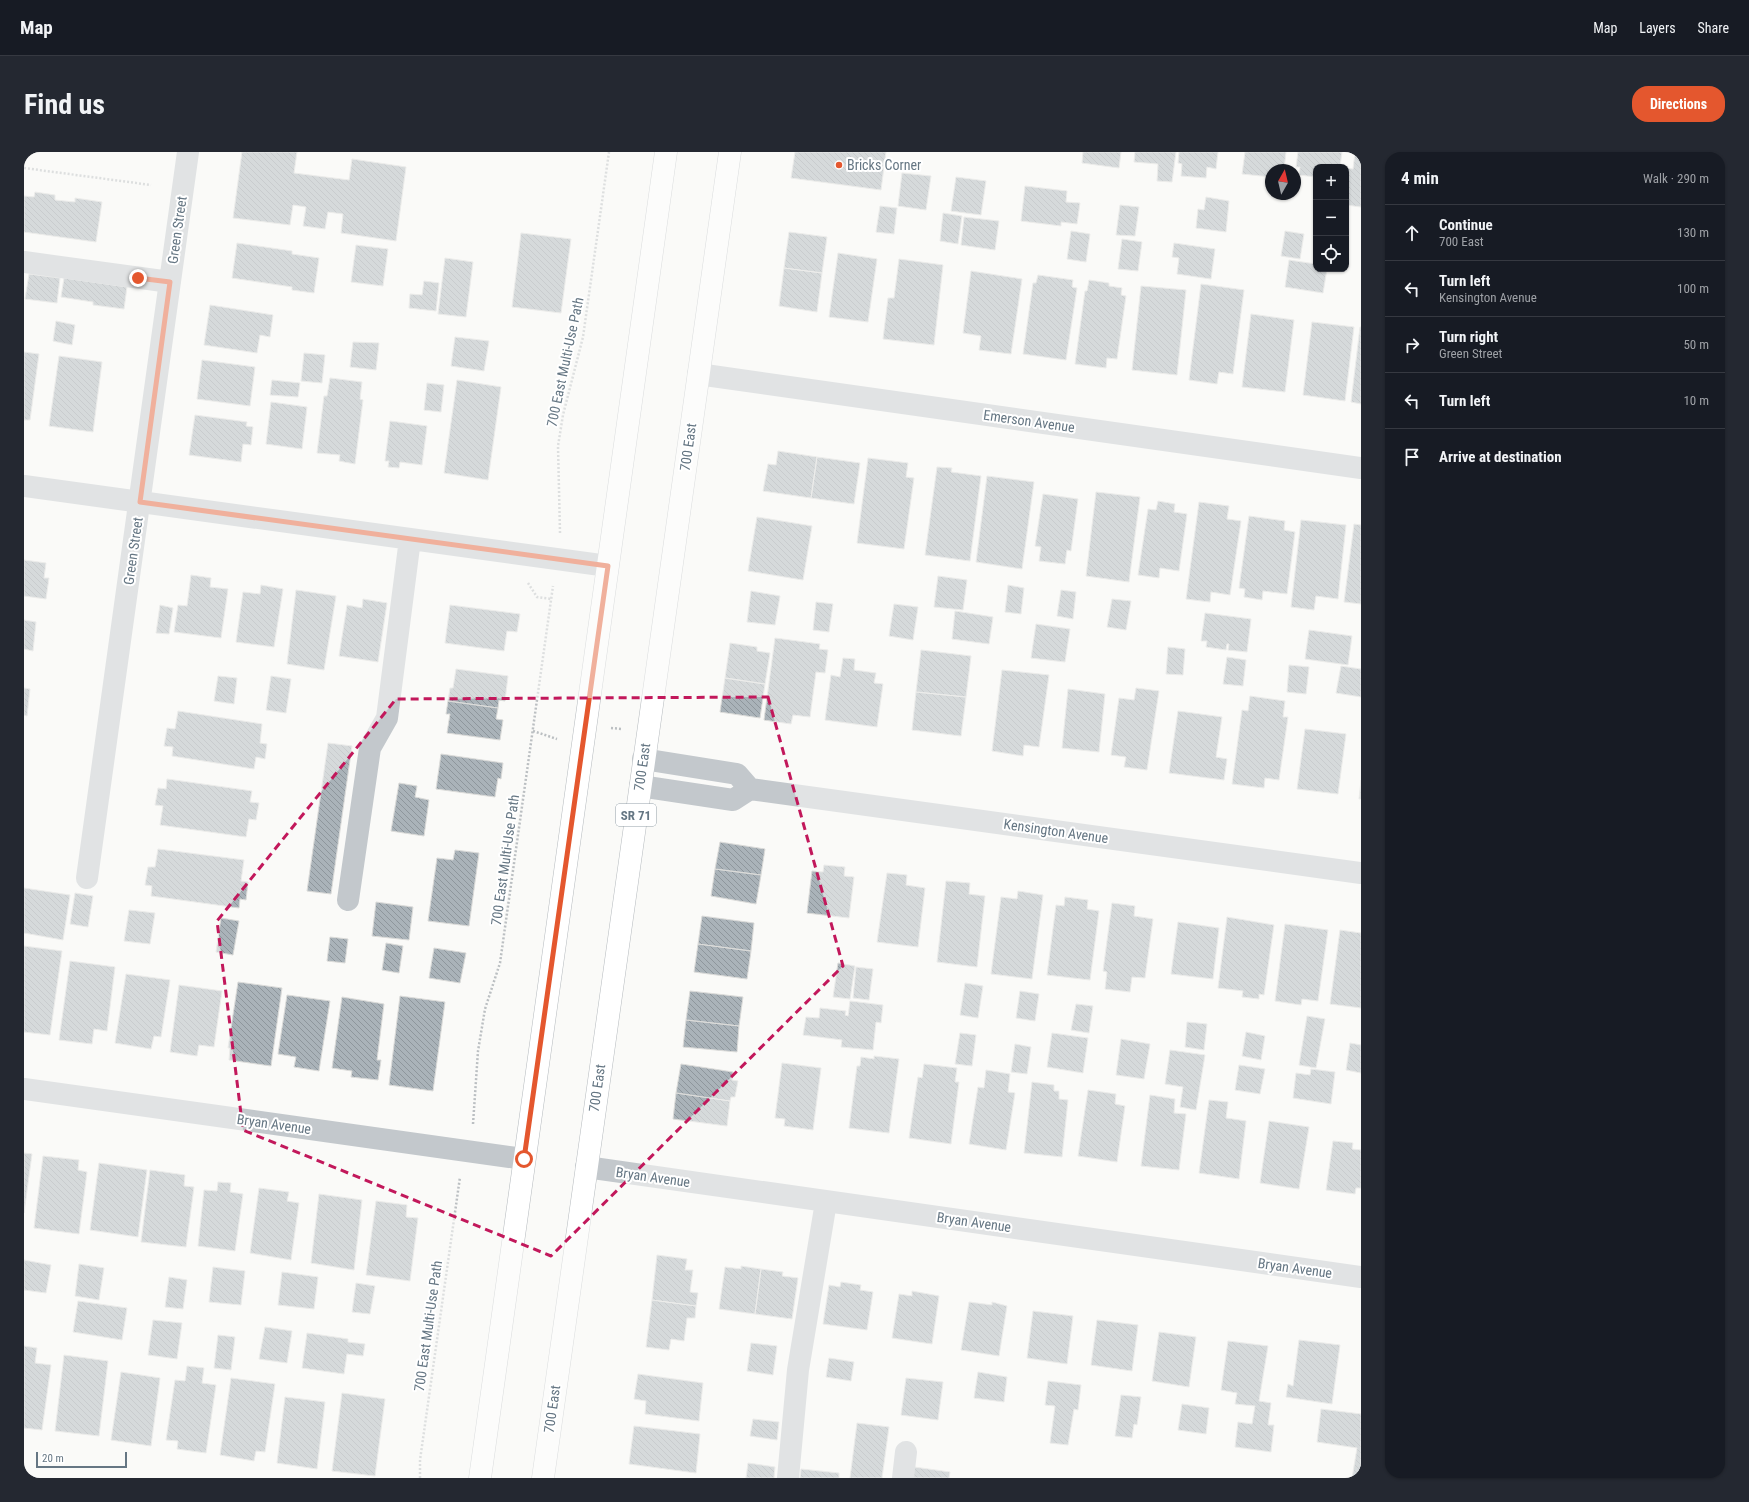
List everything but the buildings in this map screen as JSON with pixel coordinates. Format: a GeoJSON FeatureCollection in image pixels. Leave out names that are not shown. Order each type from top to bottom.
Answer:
{"type":"FeatureCollection","features":[{"type":"Feature","properties":{"kind":"main road"},"geometry":{"type":"LineString","coordinates":[[480,1478],[666,152]]}},
{"type":"Feature","properties":{"kind":"main road","name":"700 East"},"geometry":{"type":"LineString","coordinates":[[543,1478],[643,759],[730,152]]}},
{"type":"Feature","properties":{"kind":"street","name":"Green Street"},"geometry":{"type":"LineString","coordinates":[[87,878],[188,152]]}},
{"type":"Feature","properties":{"kind":"street"},"geometry":{"type":"LineString","coordinates":[[24,262],[170,282]]}},
{"type":"Feature","properties":{"kind":"street","name":"Emerson Avenue"},"geometry":{"type":"LineString","coordinates":[[698,374],[1361,468]]}},
{"type":"Feature","properties":{"kind":"street"},"geometry":{"type":"LineString","coordinates":[[24,486],[608,566]]}},
{"type":"Feature","properties":{"kind":"street"},"geometry":{"type":"LineString","coordinates":[[348,900],[370,748],[387,718],[410,539]]}},
{"type":"Feature","properties":{"kind":"street"},"geometry":{"type":"LineString","coordinates":[[640,786],[733,800],[750,789],[737,774],[643,759]]}},
{"type":"Feature","properties":{"kind":"street","name":"Kensington Avenue"},"geometry":{"type":"LineString","coordinates":[[750,789],[1361,873]]}},
{"type":"Feature","properties":{"kind":"street","name":"Bryan Avenue"},"geometry":{"type":"LineString","coordinates":[[24,1089],[524,1159]]}},
{"type":"Feature","properties":{"kind":"street","name":"Bryan Avenue"},"geometry":{"type":"LineString","coordinates":[[586,1167],[1361,1277]]}},
{"type":"Feature","properties":{"kind":"street"},"geometry":{"type":"LineString","coordinates":[[788,1478],[798,1370],[826,1202]]}},
{"type":"Feature","properties":{"kind":"street"},"geometry":{"type":"LineString","coordinates":[[903,1478],[906,1452]]}},
{"type":"Feature","properties":{"kind":"path","name":"700 East Multi-Use Path"},"geometry":{"type":"LineString","coordinates":[[560,528],[558,446],[563,415],[583,337],[609,152]]}},
{"type":"Feature","properties":{"kind":"path"},"geometry":{"type":"LineString","coordinates":[[24,168],[151,185]]}},
{"type":"Feature","properties":{"kind":"path","name":"700 East Multi-Use Path"},"geometry":{"type":"LineString","coordinates":[[472,1127],[478,1051],[485,1009],[500,963],[552,594]]}},
{"type":"Feature","properties":{"kind":"path"},"geometry":{"type":"LineString","coordinates":[[537,597],[551,599]]}},
{"type":"Feature","properties":{"kind":"path"},"geometry":{"type":"LineString","coordinates":[[608,727],[623,729]]}},
{"type":"Feature","properties":{"kind":"path"},"geometry":{"type":"LineString","coordinates":[[532,730],[550,736]]}},
{"type":"Feature","properties":{"kind":"path","name":"700 East Multi-Use Path"},"geometry":{"type":"LineString","coordinates":[[420,1478],[420,1460],[461,1176]]}},
{"type":"Feature","properties":{"kind":"highlighted area"},"geometry":{"type":"Polygon","coordinates":[[[768,697],[843,966],[551,1256],[243,1130],[217,921],[396,699],[768,697]]]}},
{"type":"Feature","properties":{"kind":"place","name":"Bricks Corner"},"geometry":{"type":"Point","coordinates":[839,165]}},
{"type":"Feature","properties":{"kind":"route"},"geometry":{"type":"LineString","coordinates":[[138,278],[170,282],[140,502],[608,566],[524,1159]]}}]}
